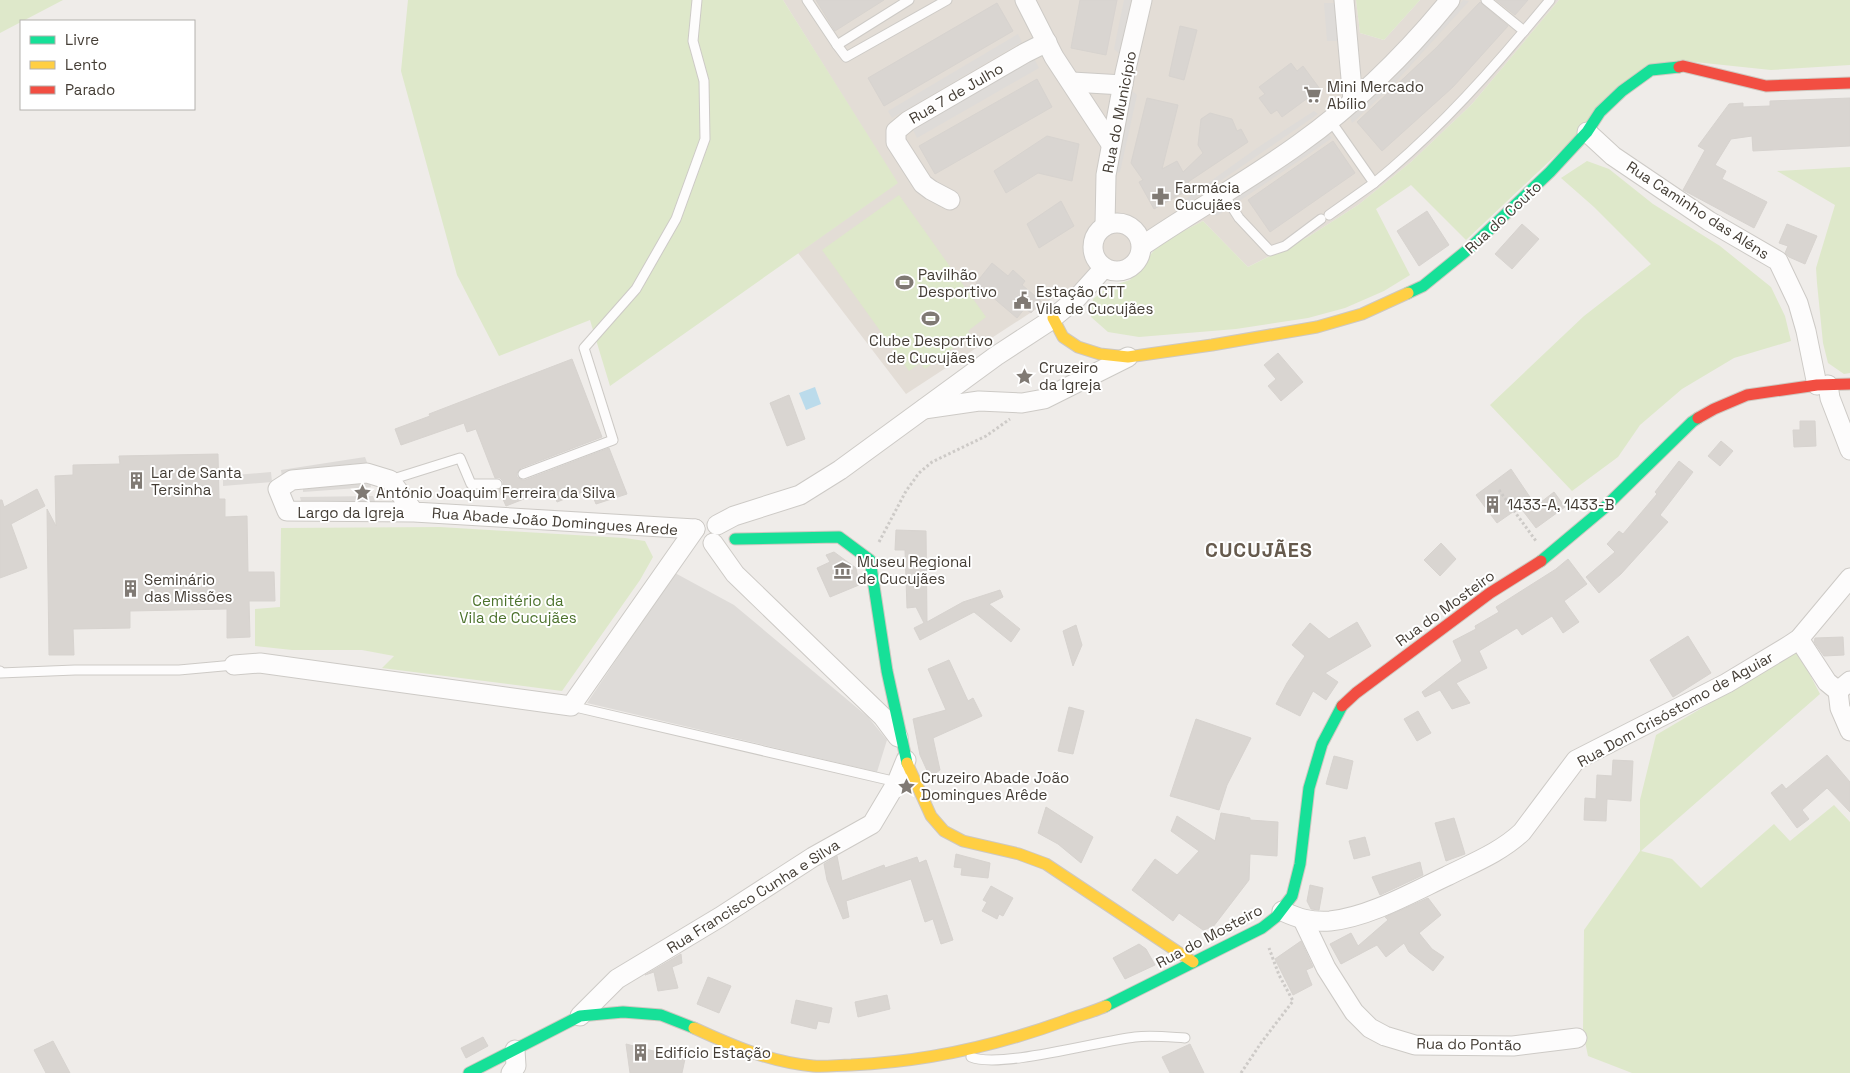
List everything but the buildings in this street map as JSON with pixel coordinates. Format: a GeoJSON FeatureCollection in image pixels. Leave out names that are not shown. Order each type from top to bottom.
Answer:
{"type":"FeatureCollection","features":[{"type":"Feature","properties":{"kind":"main road","name":"Rua do Couto"},"geometry":{"type":"LineString","coordinates":[[1053,318],[1063,337],[1078,347],[1100,354],[1128,357],[1317,327],[1362,314],[1423,286],[1471,247],[1550,172],[1587,132],[1600,112],[1622,91],[1651,70],[1684,66],[1766,86],[1850,84]]}},
{"type":"Feature","properties":{"kind":"main road","name":"Rua do Mosteiro"},"geometry":{"type":"LineString","coordinates":[[469,1073],[580,1016],[623,1012],[661,1015],[739,1049],[778,1060],[814,1066],[894,1062],[986,1045],[1042,1029],[1103,1008],[1262,928],[1282,911],[1292,896],[1300,864],[1309,788],[1322,744],[1341,707],[1356,693],[1490,593],[1548,556],[1603,509],[1692,422],[1714,409],[1747,395],[1822,385],[1850,384]]}},
{"type":"Feature","properties":{"kind":"main road"},"geometry":{"type":"LineString","coordinates":[[736,539],[839,537],[870,560],[887,671],[904,752],[931,816],[944,832],[962,841],[1019,854],[1046,864],[1193,962]]}},
{"type":"Feature","properties":{"kind":"street"},"geometry":{"type":"LineString","coordinates":[[1025,0],[1054,56],[1112,144]]}},
{"type":"Feature","properties":{"kind":"street","name":"Rua do Município"},"geometry":{"type":"LineString","coordinates":[[1105,226],[1106,175],[1142,0]]}},
{"type":"Feature","properties":{"kind":"street"},"geometry":{"type":"LineString","coordinates":[[1344,0],[1353,101]]}},
{"type":"Feature","properties":{"kind":"street"},"geometry":{"type":"LineString","coordinates":[[1142,246],[1298,145],[1330,120],[1384,72],[1450,0]]}},
{"type":"Feature","properties":{"kind":"street","name":"Rua 7 de Julho"},"geometry":{"type":"LineString","coordinates":[[950,200],[923,184],[896,142],[896,131],[908,121],[1047,42]]}},
{"type":"Feature","properties":{"kind":"street"},"geometry":{"type":"LineString","coordinates":[[1072,82],[1123,85]]}},
{"type":"Feature","properties":{"kind":"street","name":"Rua Caminho das Aléns"},"geometry":{"type":"LineString","coordinates":[[1587,132],[1613,156],[1709,221],[1778,261],[1798,303],[1822,385],[1830,398],[1850,450]]}},
{"type":"Feature","properties":{"kind":"street"},"geometry":{"type":"LineString","coordinates":[[1113,223],[1121,223],[1136,231],[1142,246],[1141,255],[1136,262],[1130,268],[1121,271],[1112,271],[1104,268],[1094,255],[1093,247],[1094,238],[1099,231],[1113,223]]}},
{"type":"Feature","properties":{"kind":"street"},"geometry":{"type":"LineString","coordinates":[[715,534],[734,516],[800,495],[840,470],[921,410],[1053,318],[1077,298],[1104,268]]}},
{"type":"Feature","properties":{"kind":"street","name":"Rua do Couto"},"geometry":{"type":"LineString","coordinates":[[921,410],[979,401],[1022,403],[1044,399],[1128,357]]}},
{"type":"Feature","properties":{"kind":"street","name":"Largo da Igreja"},"geometry":{"type":"LineString","coordinates":[[367,473],[390,480],[414,512],[287,511],[278,489],[292,480],[367,473]]}},
{"type":"Feature","properties":{"kind":"street","name":"Rua Abade João Domingues Arede"},"geometry":{"type":"LineString","coordinates":[[414,512],[695,529]]}},
{"type":"Feature","properties":{"kind":"street"},"geometry":{"type":"LineString","coordinates":[[234,664],[260,663],[572,706],[695,529],[702,521],[713,520],[715,534],[735,574],[883,716],[904,752]]}},
{"type":"Feature","properties":{"kind":"street","name":"Rua Dom Crisóstomo de Aguiar"},"geometry":{"type":"LineString","coordinates":[[1282,911],[1303,920],[1330,921],[1367,912],[1492,854],[1514,840],[1522,832],[1576,760],[1727,683],[1799,639],[1850,578]]}},
{"type":"Feature","properties":{"kind":"street"},"geometry":{"type":"LineString","coordinates":[[1799,639],[1827,682],[1844,686],[1840,708],[1850,731]]}},
{"type":"Feature","properties":{"kind":"street","name":"Rua Francisco Cunha e Silva"},"geometry":{"type":"LineString","coordinates":[[580,1016],[617,980],[813,857],[872,824],[897,782],[904,752]]}},
{"type":"Feature","properties":{"kind":"street","name":"Rua do Pontão"},"geometry":{"type":"LineString","coordinates":[[1303,920],[1326,968],[1354,1012],[1370,1028],[1385,1036],[1415,1045],[1513,1046],[1578,1038]]}},
{"type":"Feature","properties":{"kind":"street"},"geometry":{"type":"LineString","coordinates":[[511,1073],[516,1066],[515,1050]]}},
{"type":"Feature","properties":{"kind":"lane"},"geometry":{"type":"LineString","coordinates":[[523,474],[613,440],[584,348],[636,289],[676,219],[705,139],[704,80],[693,41],[697,0]]}},
{"type":"Feature","properties":{"kind":"lane"},"geometry":{"type":"LineString","coordinates":[[807,0],[846,57],[946,0]]}},
{"type":"Feature","properties":{"kind":"lane"},"geometry":{"type":"LineString","coordinates":[[837,45],[909,0]]}},
{"type":"Feature","properties":{"kind":"lane"},"geometry":{"type":"LineString","coordinates":[[1486,0],[1524,31]]}},
{"type":"Feature","properties":{"kind":"lane"},"geometry":{"type":"LineString","coordinates":[[1223,193],[1239,218],[1270,251],[1285,246],[1374,183],[1404,159],[1480,83],[1550,0]]}},
{"type":"Feature","properties":{"kind":"lane"},"geometry":{"type":"LineString","coordinates":[[1330,120],[1374,183]]}},
{"type":"Feature","properties":{"kind":"lane"},"geometry":{"type":"LineString","coordinates":[[390,480],[460,458],[471,484],[497,484]]}},
{"type":"Feature","properties":{"kind":"lane"},"geometry":{"type":"LineString","coordinates":[[0,671],[0,673],[75,670],[179,670],[234,664]]}},
{"type":"Feature","properties":{"kind":"lane"},"geometry":{"type":"LineString","coordinates":[[572,706],[897,782]]}},
{"type":"Feature","properties":{"kind":"lane"},"geometry":{"type":"LineString","coordinates":[[957,1050],[977,1059],[1010,1059],[1136,1036],[1185,1038]]}},
{"type":"Feature","properties":{"kind":"path"},"geometry":{"type":"LineString","coordinates":[[881,536],[906,491],[919,474],[932,462],[986,436],[1016,414]]}},
{"type":"Feature","properties":{"kind":"path"},"geometry":{"type":"LineString","coordinates":[[1499,490],[1548,556]]}},
{"type":"Feature","properties":{"kind":"path"},"geometry":{"type":"LineString","coordinates":[[1241,1073],[1293,1001],[1279,975],[1262,928]]}},
{"type":"Feature","properties":{"kind":"shaded area"},"geometry":{"type":"Polygon","coordinates":[[[783,0],[1356,0],[1360,33],[1384,40],[1420,0],[1559,0],[1472,104],[1411,162],[1358,205],[1308,237],[1248,267],[1203,221],[1053,298],[906,394],[798,253],[897,183],[783,0]]]}},
{"type":"Feature","properties":{"kind":"shaded area"},"geometry":{"type":"Polygon","coordinates":[[[1124,0],[1132,0],[1120,54],[1114,49],[1124,0]]]}},
{"type":"Feature","properties":{"kind":"shaded area"},"geometry":{"type":"Polygon","coordinates":[[[1463,0],[1469,1],[1391,87],[1352,123],[1350,117],[1389,82],[1463,0]]]}},
{"type":"Feature","properties":{"kind":"shaded area"},"geometry":{"type":"Polygon","coordinates":[[[1324,3],[1335,3],[1338,41],[1327,41],[1324,3]]]}},
{"type":"Feature","properties":{"kind":"shaded area"},"geometry":{"type":"Polygon","coordinates":[[[1018,34],[1022,42],[892,118],[888,111],[1018,34]]]}},
{"type":"Feature","properties":{"kind":"shaded area"},"geometry":{"type":"Polygon","coordinates":[[[1034,58],[1039,68],[917,138],[912,128],[1034,58]]]}},
{"type":"Feature","properties":{"kind":"shaded area"},"geometry":{"type":"Polygon","coordinates":[[[1132,91],[1137,95],[1120,172],[1114,174],[1132,91]]]}},
{"type":"Feature","properties":{"kind":"shaded area"},"geometry":{"type":"Polygon","coordinates":[[[1314,111],[1318,114],[1181,208],[1180,203],[1257,148],[1314,111]]]}},
{"type":"Feature","properties":{"kind":"shaded area"},"geometry":{"type":"Polygon","coordinates":[[[1326,132],[1332,138],[1217,216],[1209,213],[1326,132]]]}},
{"type":"Feature","properties":{"kind":"shaded area"},"geometry":{"type":"Polygon","coordinates":[[[365,457],[368,465],[282,477],[281,470],[365,457]]]}},
{"type":"Feature","properties":{"kind":"shaded area"},"geometry":{"type":"Polygon","coordinates":[[[271,472],[272,482],[223,486],[223,476],[271,472]]]}},
{"type":"Feature","properties":{"kind":"shaded area"},"geometry":{"type":"Polygon","coordinates":[[[370,480],[371,487],[303,492],[303,486],[370,480]]]}},
{"type":"Feature","properties":{"kind":"shaded area"},"geometry":{"type":"Polygon","coordinates":[[[373,496],[376,504],[302,505],[300,497],[373,496]]]}},
{"type":"Feature","properties":{"kind":"shaded area"},"geometry":{"type":"Polygon","coordinates":[[[675,573],[734,605],[868,717],[887,740],[877,772],[587,703],[675,573]]]}},
{"type":"Feature","properties":{"kind":"green space"},"geometry":{"type":"Polygon","coordinates":[[[0,0],[63,0],[25,20],[20,20],[20,23],[0,33],[0,0]]]}},
{"type":"Feature","properties":{"kind":"green space"},"geometry":{"type":"Polygon","coordinates":[[[408,0],[783,0],[898,183],[610,386],[590,320],[499,356],[457,275],[401,71],[408,0]]]}},
{"type":"Feature","properties":{"kind":"green space"},"geometry":{"type":"Polygon","coordinates":[[[1356,0],[1420,0],[1384,40],[1360,33],[1356,0]]]}},
{"type":"Feature","properties":{"kind":"green space"},"geometry":{"type":"Polygon","coordinates":[[[1559,0],[1850,0],[1850,65],[1771,70],[1685,61],[1650,66],[1466,240],[1411,185],[1376,209],[1410,275],[1384,291],[1345,308],[1308,318],[1236,329],[1139,337],[1108,332],[1091,317],[1093,299],[1108,287],[1130,280],[1160,243],[1203,221],[1248,267],[1308,237],[1358,205],[1411,162],[1472,104],[1559,0]]]}},
{"type":"Feature","properties":{"kind":"green space"},"geometry":{"type":"Polygon","coordinates":[[[1587,161],[1609,169],[1653,204],[1720,246],[1771,287],[1785,316],[1791,341],[1734,358],[1682,389],[1640,425],[1618,457],[1572,491],[1490,405],[1584,316],[1651,264],[1594,207],[1561,178],[1587,161]]]}},
{"type":"Feature","properties":{"kind":"green space"},"geometry":{"type":"Polygon","coordinates":[[[1850,167],[1850,373],[1844,374],[1828,363],[1823,343],[1816,268],[1835,205],[1777,171],[1850,167]]]}},
{"type":"Feature","properties":{"kind":"green space","name":"Pavilhão Desportivo"},"geometry":{"type":"Polygon","coordinates":[[[899,195],[986,317],[968,331],[971,335],[925,369],[920,363],[909,371],[822,250],[899,195]]]}},
{"type":"Feature","properties":{"kind":"green space","name":"Cemitério da Vila de Cucujães"},"geometry":{"type":"Polygon","coordinates":[[[440,527],[625,538],[645,541],[653,557],[640,580],[562,691],[382,668],[394,656],[362,650],[292,650],[255,646],[255,609],[280,607],[281,528],[440,527]]]}},
{"type":"Feature","properties":{"kind":"green space"},"geometry":{"type":"Polygon","coordinates":[[[1797,650],[1820,694],[1641,851],[1672,859],[1701,888],[1774,824],[1790,841],[1834,805],[1850,822],[1850,1073],[1632,1073],[1588,1056],[1583,1032],[1584,930],[1640,851],[1640,800],[1656,735],[1797,650]]]}},
{"type":"Feature","properties":{"kind":"water"},"geometry":{"type":"Polygon","coordinates":[[[815,387],[821,404],[806,410],[799,393],[815,387]]]}},
{"type":"Feature","properties":{"kind":"traffic: fast"},"geometry":{"type":"LineString","coordinates":[[1408,293],[1423,286],[1471,247],[1550,172],[1587,132],[1600,112],[1622,91],[1651,70],[1679,67]]}},
{"type":"Feature","properties":{"kind":"traffic: fast"},"geometry":{"type":"LineString","coordinates":[[1541,561],[1603,509],[1698,418]]}},
{"type":"Feature","properties":{"kind":"traffic: fast"},"geometry":{"type":"LineString","coordinates":[[735,539],[839,537],[870,560],[887,671],[907,763]]}},
{"type":"Feature","properties":{"kind":"traffic: fast"},"geometry":{"type":"LineString","coordinates":[[1106,1006],[1262,928],[1276,917],[1292,896],[1300,864],[1309,788],[1322,744],[1342,706]]}},
{"type":"Feature","properties":{"kind":"traffic: fast"},"geometry":{"type":"LineString","coordinates":[[469,1073],[580,1016],[623,1012],[661,1015],[694,1028]]}},
{"type":"Feature","properties":{"kind":"traffic: slow"},"geometry":{"type":"LineString","coordinates":[[1053,318],[1063,337],[1078,347],[1100,354],[1128,357],[1317,327],[1362,314],[1408,293]]}},
{"type":"Feature","properties":{"kind":"traffic: slow"},"geometry":{"type":"LineString","coordinates":[[907,763],[931,816],[944,831],[963,841],[1019,854],[1046,864],[1193,962]]}},
{"type":"Feature","properties":{"kind":"traffic: slow"},"geometry":{"type":"LineString","coordinates":[[694,1028],[737,1047],[782,1061],[813,1066],[851,1065],[906,1060],[961,1051],[1041,1029],[1106,1006]]}},
{"type":"Feature","properties":{"kind":"traffic: jam"},"geometry":{"type":"LineString","coordinates":[[1679,67],[1683,66],[1766,86],[1850,83]]}},
{"type":"Feature","properties":{"kind":"traffic: jam"},"geometry":{"type":"LineString","coordinates":[[1698,418],[1747,395],[1817,385],[1850,384]]}},
{"type":"Feature","properties":{"kind":"traffic: jam"},"geometry":{"type":"LineString","coordinates":[[1342,706],[1356,693],[1490,593],[1541,561]]}},
{"type":"Feature","properties":{"kind":"place","name":"Mini Mercado Abílio"},"geometry":{"type":"Point","coordinates":[1313,95]}},
{"type":"Feature","properties":{"kind":"place","name":"Farmácia Cucujães"},"geometry":{"type":"Point","coordinates":[1161,196]}},
{"type":"Feature","properties":{"kind":"place","name":"Pavilhão Desportivo"},"geometry":{"type":"Point","coordinates":[904,283]}},
{"type":"Feature","properties":{"kind":"place","name":"Estação CTT Vila de Cucujães"},"geometry":{"type":"Point","coordinates":[1022,300]}},
{"type":"Feature","properties":{"kind":"place","name":"Clube Desportivo de Cucujães"},"geometry":{"type":"Point","coordinates":[931,319]}},
{"type":"Feature","properties":{"kind":"place","name":"Cruzeiro da Igreja"},"geometry":{"type":"Point","coordinates":[1025,376]}},
{"type":"Feature","properties":{"kind":"place","name":"Lar de Santa Tersinha"},"geometry":{"type":"Point","coordinates":[137,481]}},
{"type":"Feature","properties":{"kind":"place","name":"António Joaquim Ferreira da Silva"},"geometry":{"type":"Point","coordinates":[362,492]}},
{"type":"Feature","properties":{"kind":"place","name":"1433-A, 1433-B"},"geometry":{"type":"Point","coordinates":[1493,504]}},
{"type":"Feature","properties":{"kind":"place","name":"Museu Regional de Cucujães"},"geometry":{"type":"Point","coordinates":[843,570]}},
{"type":"Feature","properties":{"kind":"place","name":"Seminário das Missões"},"geometry":{"type":"Point","coordinates":[130,588]}},
{"type":"Feature","properties":{"kind":"place","name":"Cruzeiro Abade João Domingues Arêde"},"geometry":{"type":"Point","coordinates":[907,786]}},
{"type":"Feature","properties":{"kind":"place","name":"Edifício Estação"},"geometry":{"type":"Point","coordinates":[641,1052]}},
{"type":"Feature","properties":{"kind":"district","name":"CUCUJÃES"},"geometry":{"type":"Point","coordinates":[1259,550]}}]}
